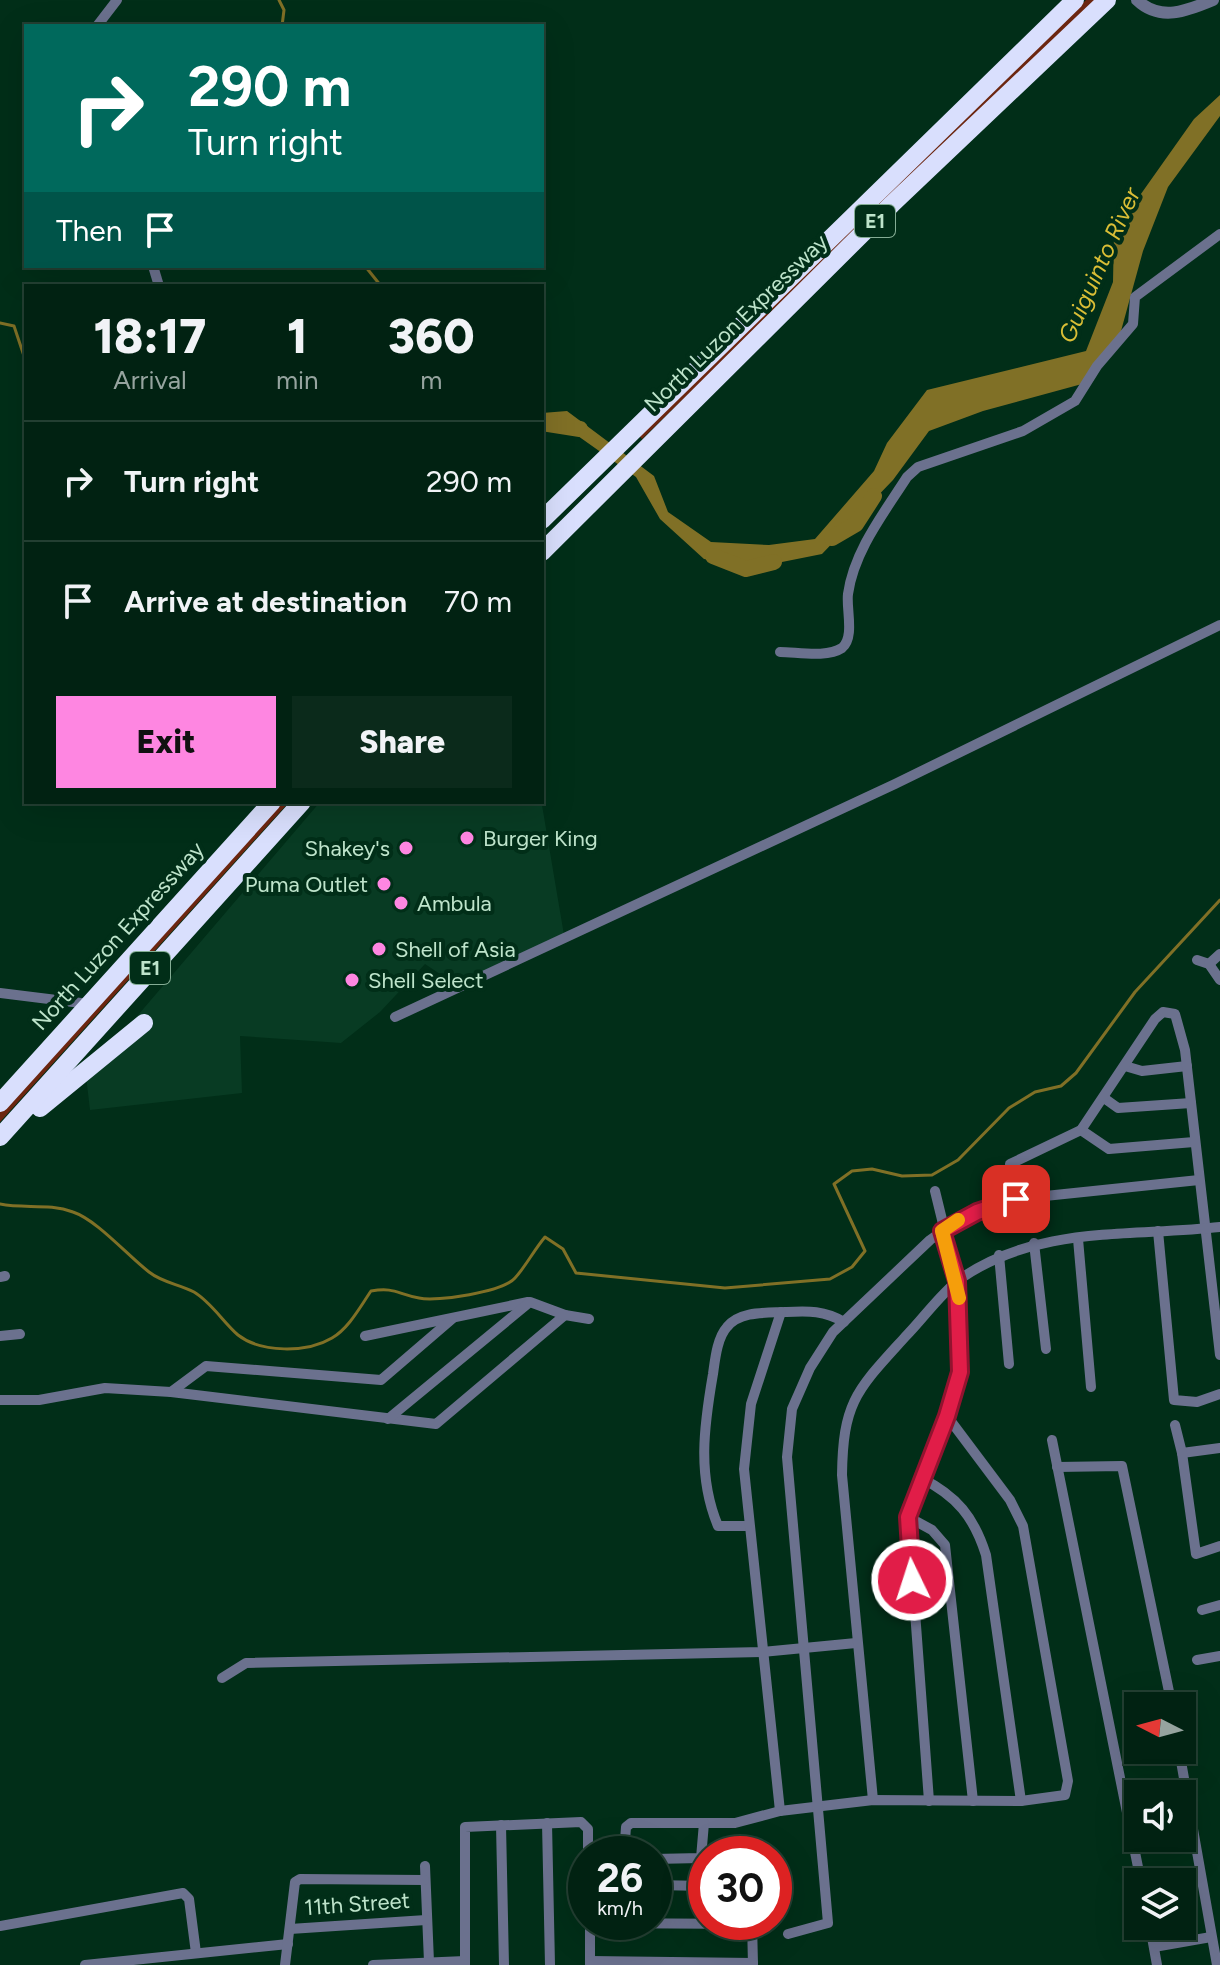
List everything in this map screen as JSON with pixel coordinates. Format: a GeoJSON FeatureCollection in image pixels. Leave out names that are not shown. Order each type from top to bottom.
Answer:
{"type":"FeatureCollection","features":[{"type":"Feature","properties":{"kind":"highway","name":"North Luzon Expressway"},"geometry":{"type":"LineString","coordinates":[[544,518],[1075,0]]}},
{"type":"Feature","properties":{"kind":"highway","name":"North Luzon Expressway"},"geometry":{"type":"LineString","coordinates":[[544,550],[646,445],[1107,0]]}},
{"type":"Feature","properties":{"kind":"highway","name":"North Luzon Expressway"},"geometry":{"type":"LineString","coordinates":[[0,1103],[270,804]]}},
{"type":"Feature","properties":{"kind":"highway","name":"North Luzon Expressway"},"geometry":{"type":"LineString","coordinates":[[0,1137],[300,804]]}},
{"type":"Feature","properties":{"kind":"highway"},"geometry":{"type":"LineString","coordinates":[[0,1145],[70,1080],[144,1023]]}},
{"type":"Feature","properties":{"kind":"street"},"geometry":{"type":"LineString","coordinates":[[99,24],[117,0]]}},
{"type":"Feature","properties":{"kind":"street"},"geometry":{"type":"LineString","coordinates":[[1139,2],[1148,10],[1174,13],[1185,12],[1213,0]]}},
{"type":"Feature","properties":{"kind":"street"},"geometry":{"type":"LineString","coordinates":[[780,652],[823,652],[843,647],[848,638],[848,594],[858,556],[907,477],[918,467],[1023,431],[1075,401],[1097,366],[1133,324],[1135,297],[1220,234]]}},
{"type":"Feature","properties":{"kind":"street"},"geometry":{"type":"LineString","coordinates":[[395,1017],[895,784],[1220,625]]}},
{"type":"Feature","properties":{"kind":"street"},"geometry":{"type":"LineString","coordinates":[[1209,964],[1220,954]]}},
{"type":"Feature","properties":{"kind":"street"},"geometry":{"type":"LineString","coordinates":[[1197,960],[1209,964],[1220,980]]}},
{"type":"Feature","properties":{"kind":"street"},"geometry":{"type":"LineString","coordinates":[[0,993],[89,1004]]}},
{"type":"Feature","properties":{"kind":"street"},"geometry":{"type":"LineString","coordinates":[[1016,1199],[1010,1164],[1081,1130],[1155,1019],[1170,1011],[1175,1014],[1187,1066],[1220,1355]]}},
{"type":"Feature","properties":{"kind":"street"},"geometry":{"type":"LineString","coordinates":[[1125,1066],[1142,1071],[1187,1066]]}},
{"type":"Feature","properties":{"kind":"street"},"geometry":{"type":"LineString","coordinates":[[1104,1098],[1118,1108],[1191,1103]]}},
{"type":"Feature","properties":{"kind":"street"},"geometry":{"type":"LineString","coordinates":[[1081,1130],[1109,1149],[1194,1142]]}},
{"type":"Feature","properties":{"kind":"street"},"geometry":{"type":"LineString","coordinates":[[792,1933],[828,1923],[790,1525],[788,1431],[792,1409],[810,1368],[844,1322],[942,1231],[977,1212],[1016,1199],[1199,1180]]}},
{"type":"Feature","properties":{"kind":"street"},"geometry":{"type":"LineString","coordinates":[[929,1801],[908,1517],[947,1416],[960,1372],[957,1281],[942,1231],[935,1191]]}},
{"type":"Feature","properties":{"kind":"street"},"geometry":{"type":"LineString","coordinates":[[873,1800],[842,1475],[846,1417],[852,1400],[874,1371],[957,1281],[999,1255],[1034,1243],[1220,1227]]}},
{"type":"Feature","properties":{"kind":"street"},"geometry":{"type":"LineString","coordinates":[[1158,1231],[1174,1400],[1197,1402],[1220,1394]]}},
{"type":"Feature","properties":{"kind":"street"},"geometry":{"type":"LineString","coordinates":[[1078,1239],[1091,1387]]}},
{"type":"Feature","properties":{"kind":"street"},"geometry":{"type":"LineString","coordinates":[[1034,1243],[1046,1349]]}},
{"type":"Feature","properties":{"kind":"street"},"geometry":{"type":"LineString","coordinates":[[999,1255],[1009,1364]]}},
{"type":"Feature","properties":{"kind":"street"},"geometry":{"type":"LineString","coordinates":[[388,1419],[530,1302]]}},
{"type":"Feature","properties":{"kind":"street"},"geometry":{"type":"LineString","coordinates":[[365,1336],[530,1302],[565,1315],[589,1319]]}},
{"type":"Feature","properties":{"kind":"street"},"geometry":{"type":"LineString","coordinates":[[748,1526],[722,1528],[717,1523],[703,1460],[706,1413],[716,1353],[726,1327],[746,1314],[781,1312],[815,1311],[844,1322]]}},
{"type":"Feature","properties":{"kind":"street"},"geometry":{"type":"LineString","coordinates":[[780,1811],[744,1469],[746,1429],[781,1312]]}},
{"type":"Feature","properties":{"kind":"street"},"geometry":{"type":"LineString","coordinates":[[0,1400],[39,1400],[105,1388],[171,1392],[436,1424],[565,1315]]}},
{"type":"Feature","properties":{"kind":"street"},"geometry":{"type":"LineString","coordinates":[[171,1392],[206,1366],[381,1380],[452,1319]]}},
{"type":"Feature","properties":{"kind":"street"},"geometry":{"type":"LineString","coordinates":[[0,1336],[20,1334]]}},
{"type":"Feature","properties":{"kind":"street"},"geometry":{"type":"LineString","coordinates":[[626,1836],[628,1824],[735,1823],[780,1811],[873,1800],[1021,1801],[1065,1795],[1068,1781],[1025,1538],[1010,1500],[947,1416]]}},
{"type":"Feature","properties":{"kind":"street"},"geometry":{"type":"LineString","coordinates":[[1175,1425],[1182,1453],[1196,1554],[1220,1546]]}},
{"type":"Feature","properties":{"kind":"street"},"geometry":{"type":"LineString","coordinates":[[1052,1440],[1138,1868]]}},
{"type":"Feature","properties":{"kind":"street"},"geometry":{"type":"LineString","coordinates":[[1182,1453],[1220,1448]]}},
{"type":"Feature","properties":{"kind":"street"},"geometry":{"type":"LineString","coordinates":[[1057,1467],[1122,1466],[1169,1692]]}},
{"type":"Feature","properties":{"kind":"street"},"geometry":{"type":"LineString","coordinates":[[921,1478],[964,1506],[978,1531],[986,1555],[1021,1801]]}},
{"type":"Feature","properties":{"kind":"street"},"geometry":{"type":"LineString","coordinates":[[908,1517],[932,1530],[945,1545],[973,1801]]}},
{"type":"Feature","properties":{"kind":"street"},"geometry":{"type":"LineString","coordinates":[[1202,1610],[1220,1605]]}},
{"type":"Feature","properties":{"kind":"street"},"geometry":{"type":"LineString","coordinates":[[222,1678],[246,1663],[762,1652],[856,1643]]}},
{"type":"Feature","properties":{"kind":"street"},"geometry":{"type":"LineString","coordinates":[[1197,1660],[1220,1656]]}},
{"type":"Feature","properties":{"kind":"street"},"geometry":{"type":"LineString","coordinates":[[1181,1764],[1217,1965]]}},
{"type":"Feature","properties":{"kind":"street"},"geometry":{"type":"LineString","coordinates":[[547,1823],[550,1965]]}},
{"type":"Feature","properties":{"kind":"street"},"geometry":{"type":"LineString","coordinates":[[672,1859],[701,1858],[704,1823]]}},
{"type":"Feature","properties":{"kind":"street"},"geometry":{"type":"LineString","coordinates":[[373,1965],[465,1963],[462,1834],[470,1824],[585,1824],[586,1836]]}},
{"type":"Feature","properties":{"kind":"street"},"geometry":{"type":"LineString","coordinates":[[501,1825],[504,1965]]}},
{"type":"Feature","properties":{"kind":"street"},"geometry":{"type":"LineString","coordinates":[[425,1866],[429,1962]]}},
{"type":"Feature","properties":{"kind":"street"},"geometry":{"type":"LineString","coordinates":[[285,1965],[295,1882],[300,1879],[424,1880]]}},
{"type":"Feature","properties":{"kind":"street"},"geometry":{"type":"LineString","coordinates":[[0,1926],[183,1893],[189,1899],[196,1953]]}},
{"type":"Feature","properties":{"kind":"street","name":"11th Street"},"geometry":{"type":"LineString","coordinates":[[290,1929],[426,1920]]}},
{"type":"Feature","properties":{"kind":"street"},"geometry":{"type":"LineString","coordinates":[[1154,1947],[1211,1937]]}},
{"type":"Feature","properties":{"kind":"street"},"geometry":{"type":"LineString","coordinates":[[590,1940],[590,1963],[753,1964],[752,1940]]}},
{"type":"Feature","properties":{"kind":"street"},"geometry":{"type":"LineString","coordinates":[[1153,1940],[1157,1965]]}},
{"type":"Feature","properties":{"kind":"street"},"geometry":{"type":"LineString","coordinates":[[85,1965],[288,1944]]}},
{"type":"Feature","properties":{"kind":"shaded area"},"geometry":{"type":"Polygon","coordinates":[[[1086,0],[1096,0],[642,439],[637,433],[1086,0]]]}},
{"type":"Feature","properties":{"kind":"shaded area"},"geometry":{"type":"Polygon","coordinates":[[[1220,95],[1220,116],[1168,187],[1143,251],[1121,331],[1093,381],[983,411],[929,431],[893,480],[822,554],[757,567],[704,559],[660,519],[636,477],[578,436],[544,419],[544,413],[567,411],[654,476],[668,512],[711,542],[769,545],[815,539],[874,471],[887,443],[927,390],[1086,351],[1113,282],[1114,232],[1194,119],[1220,95]]]}},
{"type":"Feature","properties":{"kind":"shaded area"},"geometry":{"type":"Polygon","coordinates":[[[276,804],[287,804],[0,1122],[0,1110],[276,804]]]}},
{"type":"Feature","properties":{"kind":"shaded area","name":"Shell of Asia"},"geometry":{"type":"Polygon","coordinates":[[[318,804],[542,805],[564,935],[458,986],[425,964],[380,1012],[341,1043],[240,1036],[242,1093],[90,1110],[86,1076],[318,804]]]}},
{"type":"Feature","properties":{"kind":"waterway"},"geometry":{"type":"LineString","coordinates":[[279,0],[284,10],[282,24]]}},
{"type":"Feature","properties":{"kind":"waterway"},"geometry":{"type":"LineString","coordinates":[[367,268],[379,284]]}},
{"type":"Feature","properties":{"kind":"waterway"},"geometry":{"type":"LineString","coordinates":[[0,323],[14,326],[24,356]]}},
{"type":"Feature","properties":{"kind":"waterway","name":"Guiguinto River"},"geometry":{"type":"LineString","coordinates":[[544,423],[580,429]]}},
{"type":"Feature","properties":{"kind":"waterway","name":"Guiguinto River"},"geometry":{"type":"LineString","coordinates":[[832,538],[856,524],[874,496]]}},
{"type":"Feature","properties":{"kind":"waterway","name":"Guiguinto River"},"geometry":{"type":"LineString","coordinates":[[713,556],[746,569],[774,562]]}},
{"type":"Feature","properties":{"kind":"waterway"},"geometry":{"type":"LineString","coordinates":[[0,1204],[55,1208],[82,1216],[154,1276],[200,1296],[238,1335],[271,1348],[310,1346],[332,1338],[349,1323],[371,1291],[391,1290],[428,1299],[469,1295],[497,1288],[515,1278],[545,1237],[563,1249],[576,1273],[725,1288],[830,1279],[852,1267],[865,1251],[834,1184],[852,1171],[872,1169],[902,1176],[932,1175],[958,1160],[1009,1108],[1035,1092],[1061,1086],[1076,1073],[1135,992],[1220,900]]}},
{"type":"Feature","properties":{"kind":"slow traffic"},"geometry":{"type":"LineString","coordinates":[[958,1220],[942,1231],[959,1298]]}},
{"type":"Feature","properties":{"kind":"place","name":"Burger King"},"geometry":{"type":"Point","coordinates":[467,838]}},
{"type":"Feature","properties":{"kind":"place","name":"Shakey's"},"geometry":{"type":"Point","coordinates":[406,848]}},
{"type":"Feature","properties":{"kind":"place","name":"Puma Outlet"},"geometry":{"type":"Point","coordinates":[384,884]}},
{"type":"Feature","properties":{"kind":"place","name":"Ambula"},"geometry":{"type":"Point","coordinates":[401,903]}},
{"type":"Feature","properties":{"kind":"place","name":"Shell of Asia"},"geometry":{"type":"Point","coordinates":[379,949]}},
{"type":"Feature","properties":{"kind":"place","name":"Shell Select"},"geometry":{"type":"Point","coordinates":[352,980]}},
{"type":"Feature","properties":{"kind":"route"},"geometry":{"type":"LineString","coordinates":[[912,1580],[908,1517],[947,1416],[960,1372],[961,1325],[957,1281],[942,1231],[977,1212],[1016,1199]]}}]}
